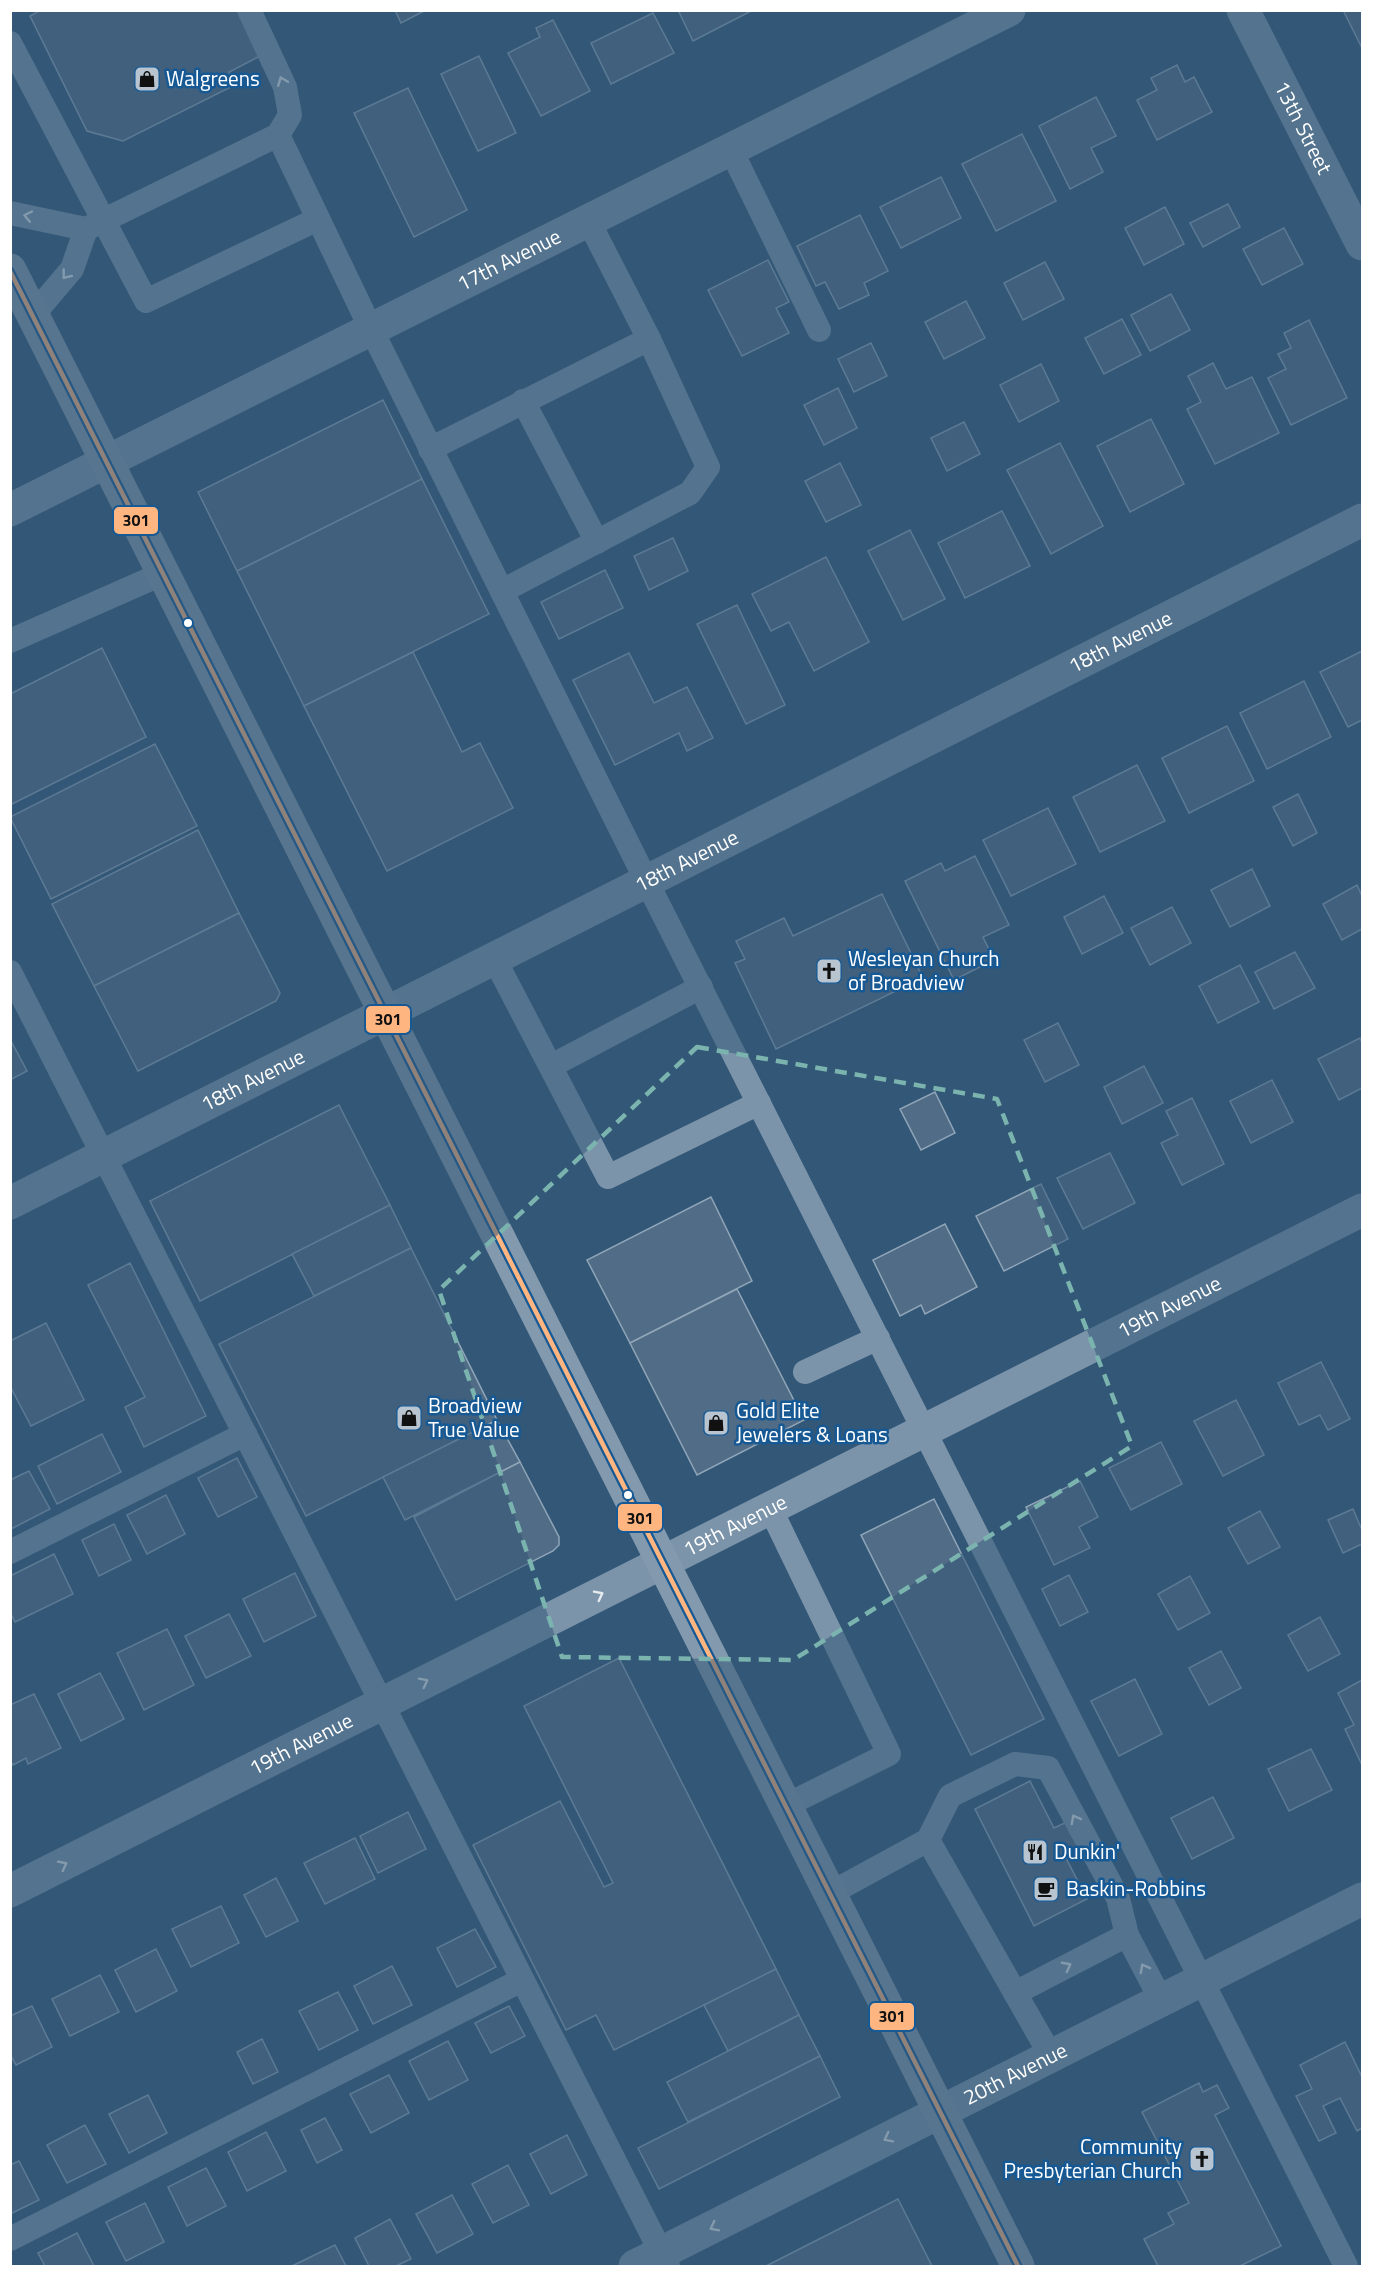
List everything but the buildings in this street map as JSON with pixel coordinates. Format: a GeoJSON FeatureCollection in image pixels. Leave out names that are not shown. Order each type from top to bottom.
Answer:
{"type":"FeatureCollection","features":[{"type":"Feature","properties":{"kind":"main road"},"geometry":{"type":"LineString","coordinates":[[10,270],[1018,2266]]}},
{"type":"Feature","properties":{"kind":"street","name":"17th Avenue"},"geometry":{"type":"LineString","coordinates":[[10,510],[1009,10]]}},
{"type":"Feature","properties":{"kind":"street","name":"13th Street"},"geometry":{"type":"LineString","coordinates":[[1243,10],[1362,244]]}},
{"type":"Feature","properties":{"kind":"street","name":"18th Avenue"},"geometry":{"type":"LineString","coordinates":[[10,1203],[1362,520]]}},
{"type":"Feature","properties":{"kind":"street","name":"19th Avenue"},"geometry":{"type":"LineString","coordinates":[[10,1891],[1362,1210]]}},
{"type":"Feature","properties":{"kind":"street","name":"20th Avenue"},"geometry":{"type":"LineString","coordinates":[[655,2262],[940,2112],[1362,1899]]}},
{"type":"Feature","properties":{"kind":"lane"},"geometry":{"type":"LineString","coordinates":[[10,213],[95,224],[278,135],[291,115],[285,87],[249,10]]}},
{"type":"Feature","properties":{"kind":"lane"},"geometry":{"type":"LineString","coordinates":[[10,43],[95,224],[146,301],[318,219]]}},
{"type":"Feature","properties":{"kind":"lane"},"geometry":{"type":"LineString","coordinates":[[278,135],[430,449],[646,880],[926,1430],[1200,1981],[1346,2266]]}},
{"type":"Feature","properties":{"kind":"lane"},"geometry":{"type":"LineString","coordinates":[[731,150],[819,330]]}},
{"type":"Feature","properties":{"kind":"lane"},"geometry":{"type":"LineString","coordinates":[[502,591],[690,493],[708,467],[649,339],[588,220]]}},
{"type":"Feature","properties":{"kind":"lane"},"geometry":{"type":"LineString","coordinates":[[33,315],[72,269],[95,224]]}},
{"type":"Feature","properties":{"kind":"lane"},"geometry":{"type":"LineString","coordinates":[[430,449],[649,339]]}},
{"type":"Feature","properties":{"kind":"lane"},"geometry":{"type":"LineString","coordinates":[[523,401],[597,542]]}},
{"type":"Feature","properties":{"kind":"lane"},"geometry":{"type":"LineString","coordinates":[[10,641],[164,573]]}},
{"type":"Feature","properties":{"kind":"lane"},"geometry":{"type":"LineString","coordinates":[[494,957],[609,1177],[759,1103]]}},
{"type":"Feature","properties":{"kind":"lane"},"geometry":{"type":"LineString","coordinates":[[10,972],[522,1980],[655,2262]]}},
{"type":"Feature","properties":{"kind":"lane"},"geometry":{"type":"LineString","coordinates":[[551,1066],[701,987]]}},
{"type":"Feature","properties":{"kind":"lane"},"geometry":{"type":"LineString","coordinates":[[805,1372],[878,1338]]}},
{"type":"Feature","properties":{"kind":"lane"},"geometry":{"type":"LineString","coordinates":[[10,1552],[245,1434]]}},
{"type":"Feature","properties":{"kind":"lane"},"geometry":{"type":"LineString","coordinates":[[770,1508],[889,1754],[785,1806]]}},
{"type":"Feature","properties":{"kind":"lane"},"geometry":{"type":"LineString","coordinates":[[830,1894],[928,1840],[950,1796],[1015,1764],[1048,1768],[1118,1898],[1127,1935],[1161,2000]]}},
{"type":"Feature","properties":{"kind":"lane"},"geometry":{"type":"LineString","coordinates":[[928,1840],[1051,2056]]}},
{"type":"Feature","properties":{"kind":"lane"},"geometry":{"type":"LineString","coordinates":[[1015,1993],[1127,1935]]}},
{"type":"Feature","properties":{"kind":"lane"},"geometry":{"type":"LineString","coordinates":[[10,2239],[522,1980]]}},
{"type":"Feature","properties":{"kind":"highlighted area"},"geometry":{"type":"Polygon","coordinates":[[[697,1047],[997,1099],[1132,1446],[793,1660],[562,1657],[439,1290],[697,1047]]]}},
{"type":"Feature","properties":{"kind":"transit line","name":"301"},"geometry":{"type":"LineString","coordinates":[[10,271],[1018,2266]]}},
{"type":"Feature","properties":{"kind":"place","name":"Walgreens"},"geometry":{"type":"Point","coordinates":[147,79]}},
{"type":"Feature","properties":{"kind":"place","name":"Wesleyan Church of Broadview"},"geometry":{"type":"Point","coordinates":[829,971]}},
{"type":"Feature","properties":{"kind":"place","name":"Broadview True Value"},"geometry":{"type":"Point","coordinates":[409,1418]}},
{"type":"Feature","properties":{"kind":"place","name":"Gold Elite Jewelers & Loans"},"geometry":{"type":"Point","coordinates":[716,1423]}},
{"type":"Feature","properties":{"kind":"place","name":"Dunkin'"},"geometry":{"type":"Point","coordinates":[1035,1852]}},
{"type":"Feature","properties":{"kind":"place","name":"Baskin-Robbins"},"geometry":{"type":"Point","coordinates":[1046,1889]}},
{"type":"Feature","properties":{"kind":"place","name":"Community Presbyterian Church"},"geometry":{"type":"Point","coordinates":[1202,2159]}}]}
